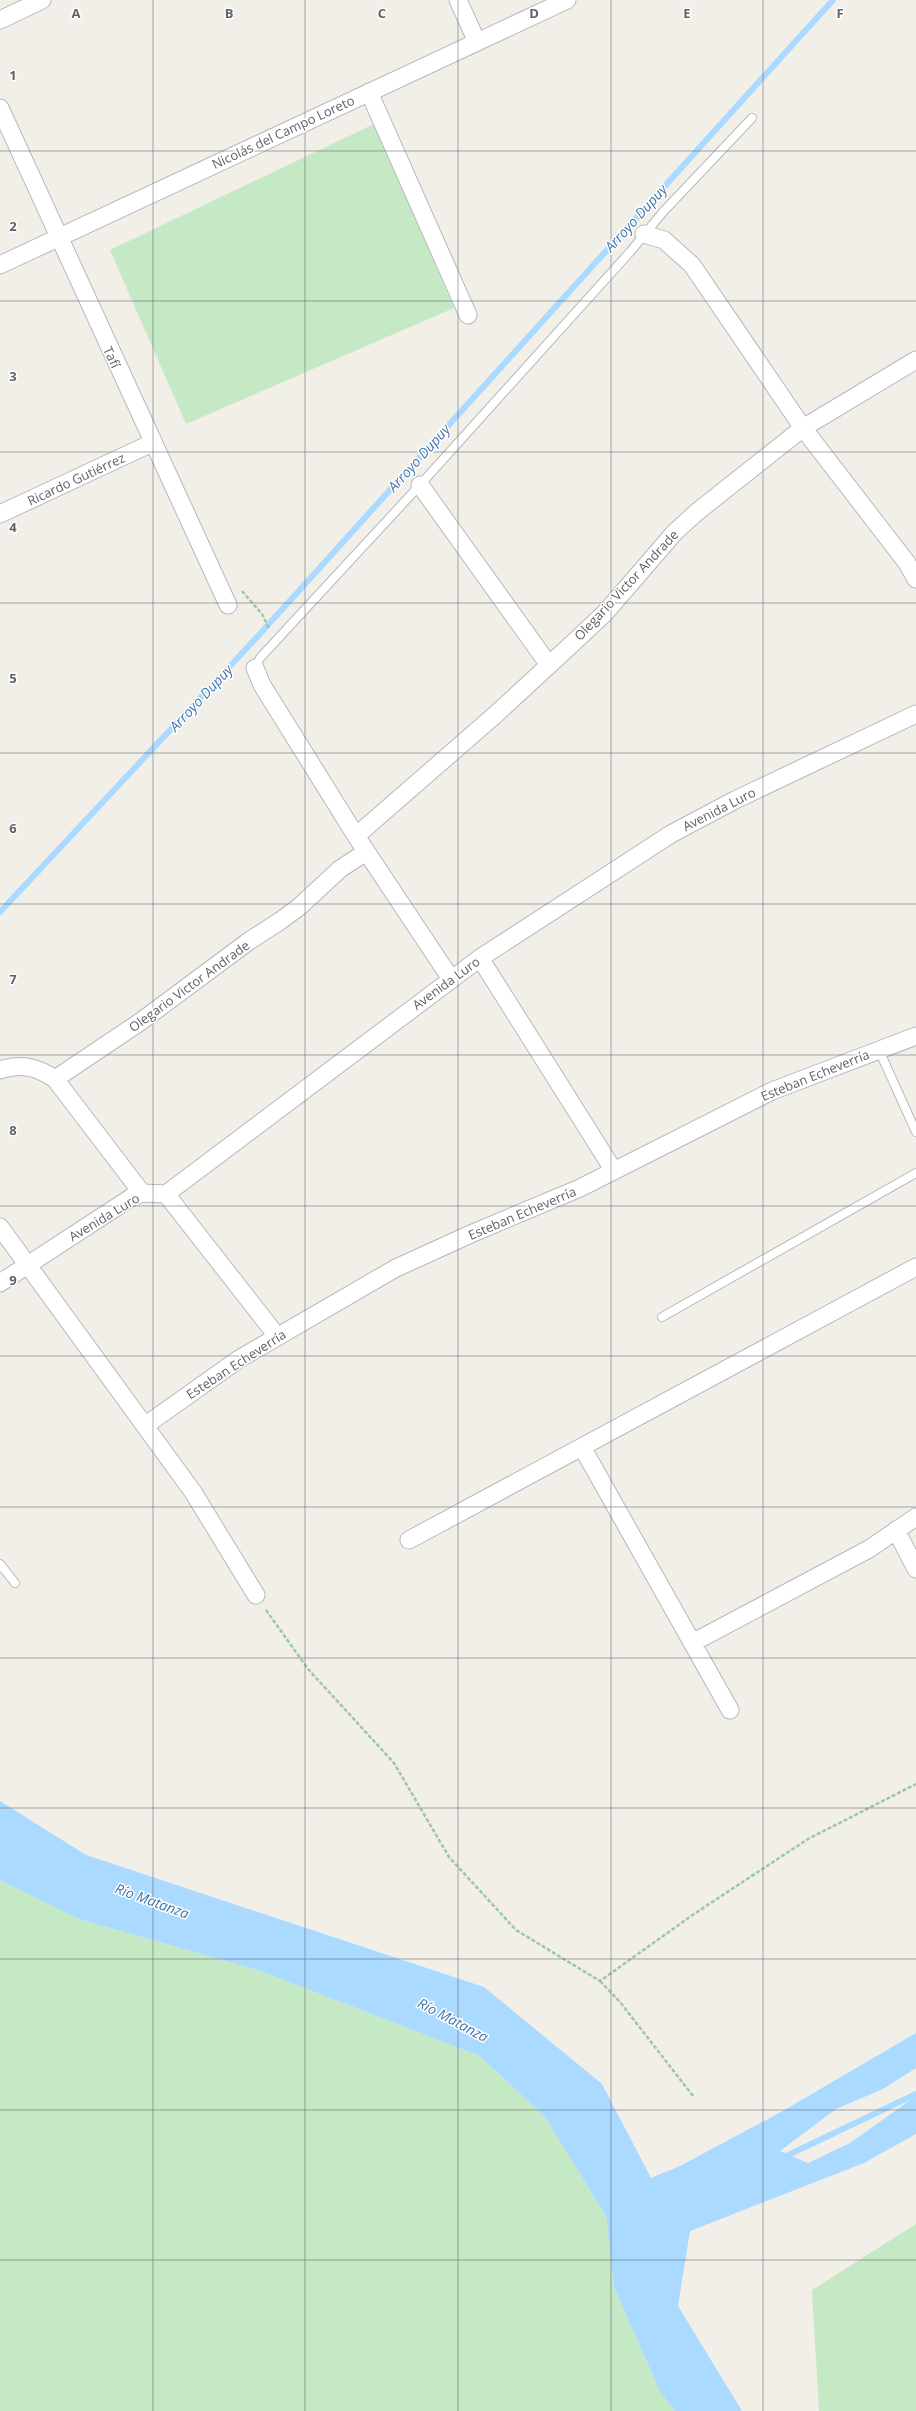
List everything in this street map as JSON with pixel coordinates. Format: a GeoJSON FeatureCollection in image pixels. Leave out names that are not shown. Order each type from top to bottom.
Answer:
{"type":"FeatureCollection","features":[{"type":"Feature","properties":{"kind":"street"},"geometry":{"type":"LineString","coordinates":[[0,20],[42,0]]}},
{"type":"Feature","properties":{"kind":"street"},"geometry":{"type":"LineString","coordinates":[[458,0],[477,42]]}},
{"type":"Feature","properties":{"kind":"street","name":"Nicolás del Campo Loreto"},"geometry":{"type":"LineString","coordinates":[[0,265],[567,0]]}},
{"type":"Feature","properties":{"kind":"street"},"geometry":{"type":"LineString","coordinates":[[369,92],[468,315]]}},
{"type":"Feature","properties":{"kind":"street","name":"Tafí"},"geometry":{"type":"LineString","coordinates":[[0,108],[152,443],[228,605]]}},
{"type":"Feature","properties":{"kind":"street"},"geometry":{"type":"LineString","coordinates":[[644,234],[664,240],[692,265],[803,428],[907,563],[916,579]]}},
{"type":"Feature","properties":{"kind":"street","name":"Olegario Victor Andrade"},"geometry":{"type":"LineString","coordinates":[[356,836],[496,715],[605,613],[670,538],[692,517],[803,428],[916,360]]}},
{"type":"Feature","properties":{"kind":"street","name":"Ricardo Gutiérrez"},"geometry":{"type":"LineString","coordinates":[[0,514],[152,443]]}},
{"type":"Feature","properties":{"kind":"street"},"geometry":{"type":"LineString","coordinates":[[420,485],[549,665]]}},
{"type":"Feature","properties":{"kind":"street"},"geometry":{"type":"LineString","coordinates":[[256,668],[262,685],[356,836],[451,980]]}},
{"type":"Feature","properties":{"kind":"street","name":"Avenida Luro"},"geometry":{"type":"LineString","coordinates":[[0,1283],[132,1197],[142,1193],[166,1194],[480,958],[671,834],[703,816],[916,714]]}},
{"type":"Feature","properties":{"kind":"street","name":"Olegario Victor Andrade"},"geometry":{"type":"LineString","coordinates":[[55,1079],[110,1044],[249,941],[280,921],[299,907],[340,869],[366,852]]}},
{"type":"Feature","properties":{"kind":"street"},"geometry":{"type":"LineString","coordinates":[[480,958],[614,1171]]}},
{"type":"Feature","properties":{"kind":"street","name":"Esteban Echeverría"},"geometry":{"type":"LineString","coordinates":[[146,1425],[239,1359],[403,1265],[473,1233],[580,1188],[760,1097],[916,1036]]}},
{"type":"Feature","properties":{"kind":"street"},"geometry":{"type":"LineString","coordinates":[[0,1070],[26,1066],[42,1070],[55,1079],[142,1193]]}},
{"type":"Feature","properties":{"kind":"street"},"geometry":{"type":"LineString","coordinates":[[166,1194],[277,1336]]}},
{"type":"Feature","properties":{"kind":"street"},"geometry":{"type":"LineString","coordinates":[[0,1227],[26,1266],[146,1425],[193,1492],[256,1595]]}},
{"type":"Feature","properties":{"kind":"street"},"geometry":{"type":"LineString","coordinates":[[409,1540],[916,1267]]}},
{"type":"Feature","properties":{"kind":"street"},"geometry":{"type":"LineString","coordinates":[[582,1447],[730,1710]]}},
{"type":"Feature","properties":{"kind":"street"},"geometry":{"type":"LineString","coordinates":[[692,1643],[869,1549],[916,1517]]}},
{"type":"Feature","properties":{"kind":"street"},"geometry":{"type":"LineString","coordinates":[[896,1530],[916,1569]]}},
{"type":"Feature","properties":{"kind":"lane"},"geometry":{"type":"LineString","coordinates":[[256,668],[260,658],[420,485],[644,234],[752,118]]}},
{"type":"Feature","properties":{"kind":"lane"},"geometry":{"type":"LineString","coordinates":[[879,1050],[916,1132]]}},
{"type":"Feature","properties":{"kind":"lane"},"geometry":{"type":"LineString","coordinates":[[662,1317],[916,1173]]}},
{"type":"Feature","properties":{"kind":"lane"},"geometry":{"type":"LineString","coordinates":[[0,1564],[15,1583]]}},
{"type":"Feature","properties":{"kind":"path"},"geometry":{"type":"LineString","coordinates":[[262,614],[272,634]]}},
{"type":"Feature","properties":{"kind":"path"},"geometry":{"type":"LineString","coordinates":[[256,1595],[308,1669],[394,1763],[449,1857],[516,1930],[600,1981],[620,2002],[693,2096]]}},
{"type":"Feature","properties":{"kind":"path"},"geometry":{"type":"LineString","coordinates":[[600,1981],[694,1914],[808,1839],[916,1784]]}},
{"type":"Feature","properties":{"kind":"green space"},"geometry":{"type":"Polygon","coordinates":[[[374,124],[454,308],[186,424],[110,250],[374,124]]]}},
{"type":"Feature","properties":{"kind":"green space"},"geometry":{"type":"Polygon","coordinates":[[[0,1880],[79,1919],[258,1970],[480,2056],[545,2117],[606,2216],[614,2287],[660,2392],[675,2411],[0,2411],[0,1880]]]}},
{"type":"Feature","properties":{"kind":"green space"},"geometry":{"type":"Polygon","coordinates":[[[916,2224],[916,2411],[819,2411],[812,2290],[916,2224]]]}},
{"type":"Feature","properties":{"kind":"water","name":"Río Matanza"},"geometry":{"type":"Polygon","coordinates":[[[0,1801],[86,1855],[484,1987],[602,2084],[651,2178],[680,2166],[781,2112],[916,2033],[916,2068],[883,2089],[836,2109],[780,2151],[808,2163],[850,2143],[916,2096],[916,2134],[864,2163],[690,2231],[678,2306],[742,2411],[675,2411],[660,2392],[614,2287],[606,2216],[545,2117],[480,2056],[258,1970],[79,1919],[0,1880],[0,1801]]]}},
{"type":"Feature","properties":{"kind":"waterway","name":"Arroyo Dupuy"},"geometry":{"type":"LineString","coordinates":[[0,912],[258,636],[833,0]]}},
{"type":"Feature","properties":{"kind":"waterway"},"geometry":{"type":"LineString","coordinates":[[782,2158],[916,2094]]}}]}
